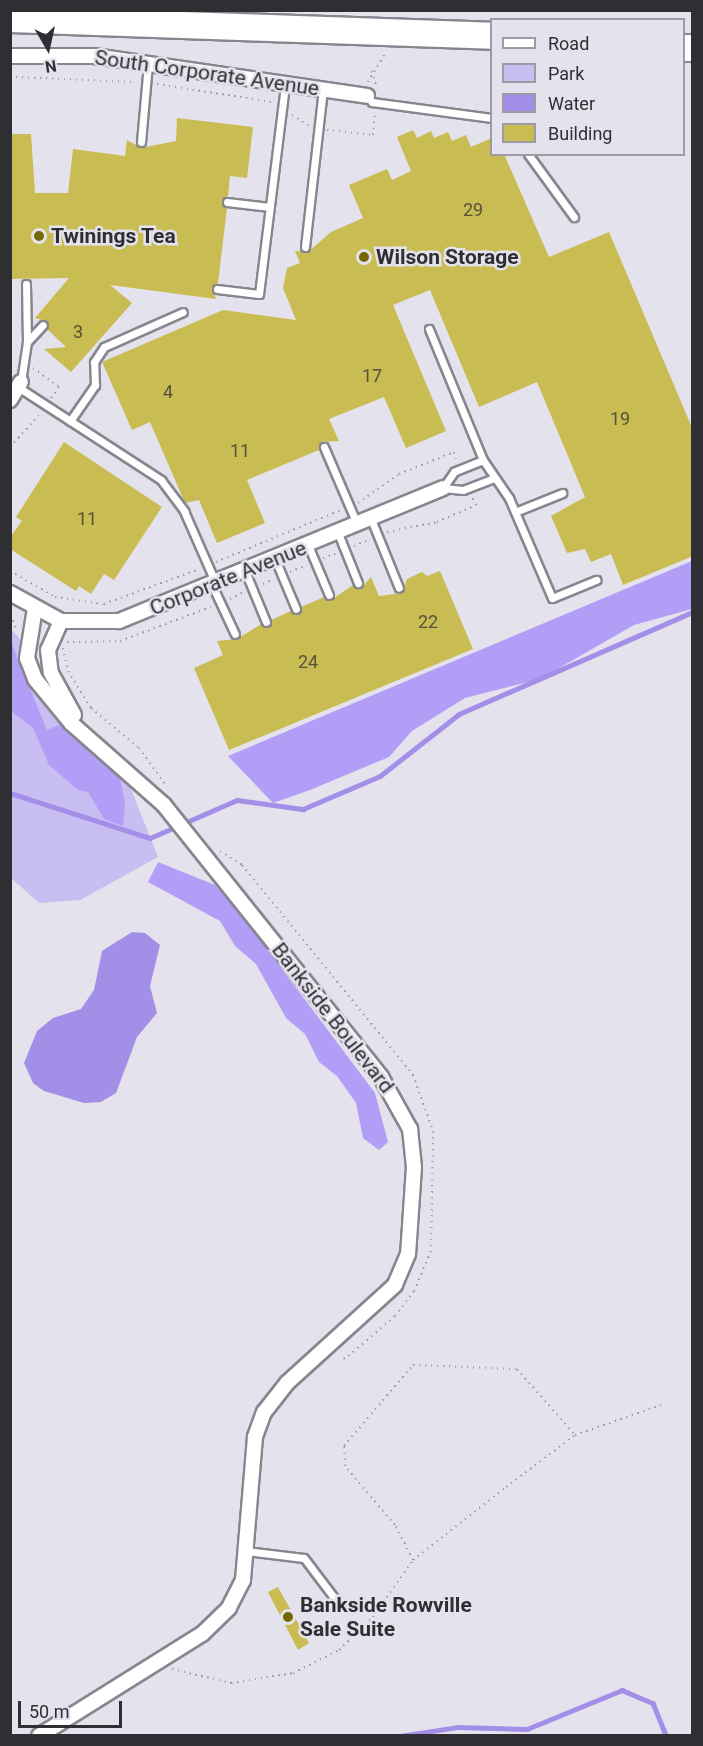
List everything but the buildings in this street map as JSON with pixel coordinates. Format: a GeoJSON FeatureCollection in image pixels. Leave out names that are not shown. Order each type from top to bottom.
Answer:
{"type":"FeatureCollection","features":[{"type":"Feature","properties":{"kind":"highway"},"geometry":{"type":"LineString","coordinates":[[10,19],[175,16],[490,36]]}},
{"type":"Feature","properties":{"kind":"street","name":"South Corporate Avenue"},"geometry":{"type":"LineString","coordinates":[[10,56],[94,56],[372,99]]}},
{"type":"Feature","properties":{"kind":"street"},"geometry":{"type":"LineString","coordinates":[[10,400],[20,385]]}},
{"type":"Feature","properties":{"kind":"street","name":"Corporate Avenue"},"geometry":{"type":"LineString","coordinates":[[10,592],[61,621],[120,621],[443,488]]}},
{"type":"Feature","properties":{"kind":"street","name":"Bankside Boulevard"},"geometry":{"type":"LineString","coordinates":[[35,608],[27,634],[27,658],[35,680],[92,741],[167,798],[210,852],[381,1077],[410,1129],[414,1167],[408,1254],[394,1285],[330,1345],[264,1412],[255,1437],[243,1580],[229,1608],[160,1661],[39,1736]]}},
{"type":"Feature","properties":{"kind":"street","name":"Bankside Boulevard"},"geometry":{"type":"LineString","coordinates":[[61,621],[49,640],[51,673],[92,741]]}},
{"type":"Feature","properties":{"kind":"lane"},"geometry":{"type":"LineString","coordinates":[[141,142],[148,64]]}},
{"type":"Feature","properties":{"kind":"lane"},"geometry":{"type":"LineString","coordinates":[[217,289],[259,294],[285,84]]}},
{"type":"Feature","properties":{"kind":"lane"},"geometry":{"type":"LineString","coordinates":[[305,247],[323,90]]}},
{"type":"Feature","properties":{"kind":"lane"},"geometry":{"type":"LineString","coordinates":[[372,99],[490,118]]}},
{"type":"Feature","properties":{"kind":"lane"},"geometry":{"type":"LineString","coordinates":[[529,156],[574,217]]}},
{"type":"Feature","properties":{"kind":"lane"},"geometry":{"type":"LineString","coordinates":[[228,202],[270,207]]}},
{"type":"Feature","properties":{"kind":"lane"},"geometry":{"type":"LineString","coordinates":[[26,284],[27,342],[20,385],[70,421],[161,480],[184,511],[235,634]]}},
{"type":"Feature","properties":{"kind":"lane"},"geometry":{"type":"LineString","coordinates":[[70,421],[95,385],[94,362],[104,347],[183,312]]}},
{"type":"Feature","properties":{"kind":"lane"},"geometry":{"type":"LineString","coordinates":[[27,342],[43,325]]}},
{"type":"Feature","properties":{"kind":"lane"},"geometry":{"type":"LineString","coordinates":[[429,329],[483,460],[515,512],[552,598],[596,580]]}},
{"type":"Feature","properties":{"kind":"lane"},"geometry":{"type":"LineString","coordinates":[[324,447],[357,524]]}},
{"type":"Feature","properties":{"kind":"lane"},"geometry":{"type":"LineString","coordinates":[[483,460],[454,472],[443,488],[463,490],[495,478]]}},
{"type":"Feature","properties":{"kind":"lane"},"geometry":{"type":"LineString","coordinates":[[515,512],[562,493]]}},
{"type":"Feature","properties":{"kind":"lane"},"geometry":{"type":"LineString","coordinates":[[371,519],[399,588]]}},
{"type":"Feature","properties":{"kind":"lane"},"geometry":{"type":"LineString","coordinates":[[338,532],[358,583]]}},
{"type":"Feature","properties":{"kind":"lane"},"geometry":{"type":"LineString","coordinates":[[308,545],[329,595]]}},
{"type":"Feature","properties":{"kind":"lane"},"geometry":{"type":"LineString","coordinates":[[275,559],[296,609]]}},
{"type":"Feature","properties":{"kind":"lane"},"geometry":{"type":"LineString","coordinates":[[245,571],[266,622]]}},
{"type":"Feature","properties":{"kind":"lane"},"geometry":{"type":"LineString","coordinates":[[246,1551],[304,1557],[335,1599]]}},
{"type":"Feature","properties":{"kind":"path"},"geometry":{"type":"LineString","coordinates":[[10,77],[146,83],[264,97],[318,129],[373,135],[372,71],[392,46]]}},
{"type":"Feature","properties":{"kind":"path"},"geometry":{"type":"LineString","coordinates":[[372,71],[378,81],[372,99]]}},
{"type":"Feature","properties":{"kind":"path"},"geometry":{"type":"LineString","coordinates":[[10,615],[17,631]]}},
{"type":"Feature","properties":{"kind":"path"},"geometry":{"type":"LineString","coordinates":[[62,643],[68,671],[91,708],[140,748],[167,798]]}},
{"type":"Feature","properties":{"kind":"path"},"geometry":{"type":"LineString","coordinates":[[210,852],[242,865],[413,1075],[433,1131],[431,1251],[414,1291],[395,1316],[345,1359],[330,1345]]}},
{"type":"Feature","properties":{"kind":"path"},"geometry":{"type":"LineString","coordinates":[[413,1560],[395,1525],[345,1466],[344,1446],[413,1365],[517,1369],[575,1436]]}},
{"type":"Feature","properties":{"kind":"path"},"geometry":{"type":"LineString","coordinates":[[160,1661],[179,1674],[231,1683],[293,1673],[339,1650],[374,1617],[413,1560],[575,1436],[661,1405]]}},
{"type":"Feature","properties":{"kind":"green space"},"geometry":{"type":"Polygon","coordinates":[[[10,628],[19,638],[32,689],[131,789],[158,857],[80,900],[39,903],[11,878],[10,628]]]}},
{"type":"Feature","properties":{"kind":"shaded area"},"geometry":{"type":"Polygon","coordinates":[[[692,561],[692,609],[634,625],[540,679],[465,698],[412,731],[389,757],[273,803],[228,756],[692,561]]]}},
{"type":"Feature","properties":{"kind":"shaded area"},"geometry":{"type":"Polygon","coordinates":[[[10,640],[47,730],[59,725],[119,773],[125,804],[123,826],[104,819],[88,792],[78,790],[49,765],[33,728],[11,711],[10,640]]]}},
{"type":"Feature","properties":{"kind":"shaded area"},"geometry":{"type":"Polygon","coordinates":[[[158,862],[215,885],[243,917],[375,1093],[388,1142],[379,1150],[363,1138],[356,1103],[337,1076],[319,1062],[305,1034],[286,1018],[256,964],[235,946],[220,921],[148,882],[158,862]]]}},
{"type":"Feature","properties":{"kind":"water"},"geometry":{"type":"Polygon","coordinates":[[[132,932],[145,933],[160,945],[150,986],[157,1013],[137,1037],[116,1093],[101,1102],[84,1103],[44,1091],[33,1083],[24,1063],[37,1031],[53,1018],[81,1009],[94,990],[102,951],[132,932]]]}},
{"type":"Feature","properties":{"kind":"waterway"},"geometry":{"type":"LineString","coordinates":[[10,793],[150,838],[237,800],[303,809],[380,776],[459,714],[692,612]]}},
{"type":"Feature","properties":{"kind":"waterway"},"geometry":{"type":"LineString","coordinates":[[400,1736],[458,1727],[527,1729],[622,1690],[653,1703],[666,1736]]}},
{"type":"Feature","properties":{"kind":"place","name":"Twinings Tea"},"geometry":{"type":"Point","coordinates":[39,236]}},
{"type":"Feature","properties":{"kind":"place","name":"Wilson Storage"},"geometry":{"type":"Point","coordinates":[364,257]}},
{"type":"Feature","properties":{"kind":"place","name":"Bankside Rowville Sale Suite"},"geometry":{"type":"Point","coordinates":[288,1617]}}]}
